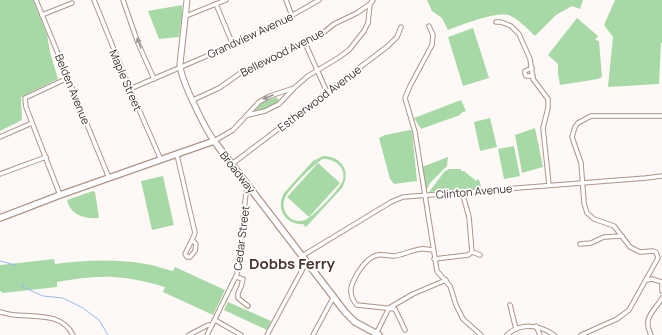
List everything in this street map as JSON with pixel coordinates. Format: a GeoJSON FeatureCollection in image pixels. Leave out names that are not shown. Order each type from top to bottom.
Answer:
{"type":"FeatureCollection","features":[{"type":"Feature","properties":{"kind":"main road"},"geometry":{"type":"LineString","coordinates":[[187,0],[180,67],[193,100],[214,141]]}},
{"type":"Feature","properties":{"kind":"main road","name":"Broadway"},"geometry":{"type":"LineString","coordinates":[[0,218],[60,195],[214,141],[333,298],[355,322],[377,335]]}},
{"type":"Feature","properties":{"kind":"street","name":"Belden Avenue"},"geometry":{"type":"LineString","coordinates":[[36,0],[109,178]]}},
{"type":"Feature","properties":{"kind":"street","name":"Maple Street"},"geometry":{"type":"LineString","coordinates":[[94,0],[161,160]]}},
{"type":"Feature","properties":{"kind":"street"},"geometry":{"type":"LineString","coordinates":[[124,0],[138,42],[154,79]]}},
{"type":"Feature","properties":{"kind":"street"},"geometry":{"type":"LineString","coordinates":[[186,16],[226,0]]}},
{"type":"Feature","properties":{"kind":"street"},"geometry":{"type":"LineString","coordinates":[[286,0],[292,16]]}},
{"type":"Feature","properties":{"kind":"street","name":"Grandview Avenue"},"geometry":{"type":"LineString","coordinates":[[130,89],[233,45],[292,16],[319,0]]}},
{"type":"Feature","properties":{"kind":"street"},"geometry":{"type":"LineString","coordinates":[[248,115],[274,106],[317,70],[342,55],[358,40],[364,31],[368,23],[370,4],[373,0]]}},
{"type":"Feature","properties":{"kind":"street"},"geometry":{"type":"LineString","coordinates":[[42,15],[72,3]]}},
{"type":"Feature","properties":{"kind":"street"},"geometry":{"type":"LineString","coordinates":[[216,4],[233,45]]}},
{"type":"Feature","properties":{"kind":"street","name":"Bellewood Avenue"},"geometry":{"type":"LineString","coordinates":[[193,100],[219,88],[242,72],[305,43],[323,33],[334,24],[357,13],[370,4]]}},
{"type":"Feature","properties":{"kind":"street"},"geometry":{"type":"LineString","coordinates":[[496,22],[501,22],[512,26],[519,34],[530,59],[536,84],[548,99],[548,108],[543,128],[549,185]]}},
{"type":"Feature","properties":{"kind":"street"},"geometry":{"type":"LineString","coordinates":[[429,26],[433,35],[432,45],[410,86],[406,98],[415,132],[437,271],[450,286],[456,305],[463,319],[481,335]]}},
{"type":"Feature","properties":{"kind":"street","name":"Estherwood Avenue"},"geometry":{"type":"LineString","coordinates":[[232,164],[392,43],[401,27]]}},
{"type":"Feature","properties":{"kind":"street"},"geometry":{"type":"LineString","coordinates":[[305,43],[327,92]]}},
{"type":"Feature","properties":{"kind":"street"},"geometry":{"type":"LineString","coordinates":[[532,68],[525,71],[525,74],[526,76],[533,76]]}},
{"type":"Feature","properties":{"kind":"street"},"geometry":{"type":"LineString","coordinates":[[60,195],[26,107],[25,98],[68,78]]}},
{"type":"Feature","properties":{"kind":"street"},"geometry":{"type":"LineString","coordinates":[[214,141],[233,130],[259,102],[270,96],[294,88]]}},
{"type":"Feature","properties":{"kind":"street"},"geometry":{"type":"LineString","coordinates":[[581,335],[626,313],[632,306],[655,265],[658,255],[653,251],[640,252],[630,247],[614,226],[594,219],[587,213],[584,203],[581,163],[572,138],[575,127],[585,118],[594,116],[662,116]]}},
{"type":"Feature","properties":{"kind":"street"},"geometry":{"type":"LineString","coordinates":[[0,137],[32,123]]}},
{"type":"Feature","properties":{"kind":"street"},"geometry":{"type":"LineString","coordinates":[[177,154],[195,233],[192,240]]}},
{"type":"Feature","properties":{"kind":"street"},"geometry":{"type":"LineString","coordinates":[[0,174],[46,157]]}},
{"type":"Feature","properties":{"kind":"street","name":"Clinton Avenue"},"geometry":{"type":"LineString","coordinates":[[302,256],[391,202],[403,197],[662,176]]}},
{"type":"Feature","properties":{"kind":"street","name":"Cedar Street"},"geometry":{"type":"LineString","coordinates":[[207,335],[236,277],[247,183]]}},
{"type":"Feature","properties":{"kind":"street"},"geometry":{"type":"LineString","coordinates":[[462,192],[469,217],[472,252]]}},
{"type":"Feature","properties":{"kind":"street"},"geometry":{"type":"LineString","coordinates":[[580,244],[591,243],[604,237],[622,236]]}},
{"type":"Feature","properties":{"kind":"street"},"geometry":{"type":"LineString","coordinates":[[406,330],[395,309],[359,305],[355,303],[352,295],[351,284],[360,268],[375,256],[394,256],[423,248],[433,250]]}},
{"type":"Feature","properties":{"kind":"street"},"geometry":{"type":"LineString","coordinates":[[472,252],[480,255]]}},
{"type":"Feature","properties":{"kind":"street"},"geometry":{"type":"LineString","coordinates":[[434,259],[468,255],[472,252]]}},
{"type":"Feature","properties":{"kind":"street"},"geometry":{"type":"LineString","coordinates":[[267,335],[306,263]]}},
{"type":"Feature","properties":{"kind":"street"},"geometry":{"type":"LineString","coordinates":[[236,277],[243,279],[238,293],[238,298],[248,306]]}},
{"type":"Feature","properties":{"kind":"street"},"geometry":{"type":"LineString","coordinates":[[646,280],[652,279],[662,282],[662,291]]}},
{"type":"Feature","properties":{"kind":"street"},"geometry":{"type":"LineString","coordinates":[[377,335],[389,308],[413,294],[446,280]]}},
{"type":"Feature","properties":{"kind":"street"},"geometry":{"type":"LineString","coordinates":[[313,335],[333,298]]}},
{"type":"Feature","properties":{"kind":"street"},"geometry":{"type":"LineString","coordinates":[[651,335],[647,327],[647,322],[662,298]]}},
{"type":"Feature","properties":{"kind":"street"},"geometry":{"type":"LineString","coordinates":[[510,305],[516,328]]}},
{"type":"Feature","properties":{"kind":"street"},"geometry":{"type":"LineString","coordinates":[[0,312],[14,315],[40,316],[56,319],[73,335]]}},
{"type":"Feature","properties":{"kind":"street"},"geometry":{"type":"LineString","coordinates":[[215,320],[241,335]]}},
{"type":"Feature","properties":{"kind":"street"},"geometry":{"type":"LineString","coordinates":[[189,335],[208,324],[212,325]]}},
{"type":"Feature","properties":{"kind":"street"},"geometry":{"type":"LineString","coordinates":[[536,326],[540,335]]}},
{"type":"Feature","properties":{"kind":"street"},"geometry":{"type":"LineString","coordinates":[[507,335],[516,328],[536,326],[547,330],[554,335]]}},
{"type":"Feature","properties":{"kind":"green space"},"geometry":{"type":"Polygon","coordinates":[[[0,0],[33,0],[47,34],[50,52],[58,79],[21,97],[22,120],[0,131],[0,0]]]}},
{"type":"Feature","properties":{"kind":"green space"},"geometry":{"type":"Polygon","coordinates":[[[427,0],[583,0],[580,9],[572,6],[556,15],[535,36],[515,18],[508,15],[495,15],[448,30],[442,18],[432,11],[427,0]]]}},
{"type":"Feature","properties":{"kind":"green space"},"geometry":{"type":"Polygon","coordinates":[[[615,0],[662,0],[662,42],[659,84],[608,87],[613,37],[604,25],[615,0]]]}},
{"type":"Feature","properties":{"kind":"green space"},"geometry":{"type":"Polygon","coordinates":[[[182,5],[179,37],[159,39],[148,11],[182,5]]]}},
{"type":"Feature","properties":{"kind":"green space"},"geometry":{"type":"Polygon","coordinates":[[[577,18],[598,36],[595,40],[599,41],[602,77],[598,79],[560,85],[558,64],[548,55],[577,18]]]}},
{"type":"Feature","properties":{"kind":"green space"},"geometry":{"type":"Polygon","coordinates":[[[473,28],[489,78],[463,86],[448,37],[473,28]]]}},
{"type":"Feature","properties":{"kind":"green space"},"geometry":{"type":"Polygon","coordinates":[[[276,97],[279,100],[275,105],[254,112],[261,103],[276,97]]]}},
{"type":"Feature","properties":{"kind":"green space"},"geometry":{"type":"Polygon","coordinates":[[[461,100],[466,111],[460,115],[421,129],[414,118],[461,100]]]}},
{"type":"Feature","properties":{"kind":"green space"},"geometry":{"type":"Polygon","coordinates":[[[490,118],[497,147],[480,151],[474,122],[490,118]]]}},
{"type":"Feature","properties":{"kind":"green space"},"geometry":{"type":"Polygon","coordinates":[[[535,128],[543,167],[522,173],[515,135],[535,128]]]}},
{"type":"Feature","properties":{"kind":"green space"},"geometry":{"type":"Polygon","coordinates":[[[410,130],[412,131],[417,181],[394,184],[390,179],[379,138],[385,135],[410,130]]]}},
{"type":"Feature","properties":{"kind":"green space"},"geometry":{"type":"Polygon","coordinates":[[[514,146],[520,176],[504,179],[498,149],[514,146]]]}},
{"type":"Feature","properties":{"kind":"green space"},"geometry":{"type":"Polygon","coordinates":[[[323,156],[335,159],[343,166],[346,176],[342,188],[306,227],[303,225],[305,224],[298,224],[288,219],[284,215],[281,205],[284,193],[313,161],[323,156]],[[323,159],[314,165],[287,194],[284,201],[284,208],[290,218],[300,221],[309,218],[326,202],[341,184],[343,180],[343,171],[335,162],[323,159]]]}},
{"type":"Feature","properties":{"kind":"green space"},"geometry":{"type":"Polygon","coordinates":[[[448,157],[447,166],[430,183],[426,191],[422,167],[448,157]]]}},
{"type":"Feature","properties":{"kind":"green space"},"geometry":{"type":"Polygon","coordinates":[[[318,163],[340,183],[309,217],[287,197],[318,163]]]}},
{"type":"Feature","properties":{"kind":"green space"},"geometry":{"type":"Polygon","coordinates":[[[449,169],[461,169],[461,171],[464,171],[476,181],[478,179],[481,188],[429,192],[444,172],[449,169]]]}},
{"type":"Feature","properties":{"kind":"green space"},"geometry":{"type":"Polygon","coordinates":[[[163,176],[174,225],[152,230],[141,181],[163,176]]]}},
{"type":"Feature","properties":{"kind":"green space"},"geometry":{"type":"Polygon","coordinates":[[[93,191],[95,192],[99,218],[84,217],[75,213],[71,209],[67,200],[93,191]]]}},
{"type":"Feature","properties":{"kind":"green space"},"geometry":{"type":"Polygon","coordinates":[[[54,259],[55,264],[89,261],[112,261],[134,262],[173,271],[175,267],[225,290],[213,315],[163,292],[165,287],[139,280],[106,277],[85,278],[57,282],[57,287],[3,293],[0,291],[0,265],[54,259]]]}},
{"type":"Feature","properties":{"kind":"green space"},"geometry":{"type":"Polygon","coordinates":[[[228,302],[271,321],[267,330],[224,310],[228,302]]]}},
{"type":"Feature","properties":{"kind":"waterway"},"geometry":{"type":"LineString","coordinates":[[0,261],[15,265]]}},
{"type":"Feature","properties":{"kind":"waterway"},"geometry":{"type":"LineString","coordinates":[[22,283],[23,287],[43,296],[63,298],[83,308],[99,320],[108,335]]}},
{"type":"Feature","properties":{"kind":"district","name":"Dobbs Ferry"},"geometry":{"type":"Point","coordinates":[292,263]}}]}
